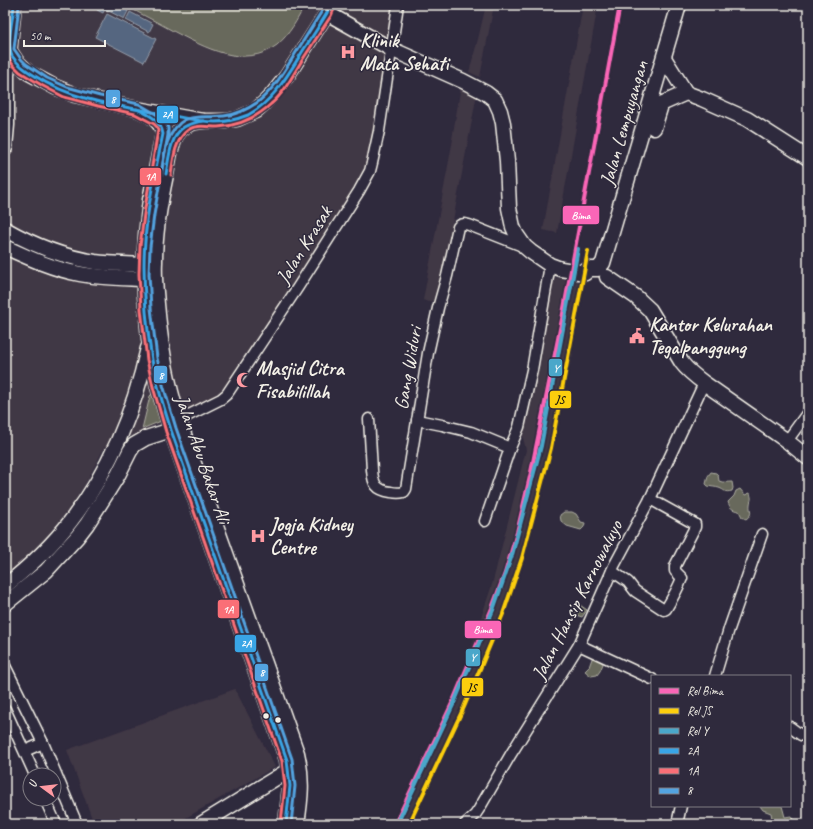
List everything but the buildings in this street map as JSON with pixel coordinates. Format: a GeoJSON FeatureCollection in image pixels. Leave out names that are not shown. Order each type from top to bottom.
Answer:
{"type":"FeatureCollection","features":[{"type":"Feature","properties":{"kind":"street"},"geometry":{"type":"LineString","coordinates":[[5,148],[9,50],[14,5]]}},
{"type":"Feature","properties":{"kind":"street","name":"Jalan Krasak"},"geometry":{"type":"LineString","coordinates":[[175,425],[221,399],[227,394],[363,185],[370,171],[376,147],[398,5]]}},
{"type":"Feature","properties":{"kind":"street","name":"Jalan Lempuyangan"},"geometry":{"type":"LineString","coordinates":[[607,277],[612,268],[655,107],[664,58],[679,5]]}},
{"type":"Feature","properties":{"kind":"street"},"geometry":{"type":"LineString","coordinates":[[9,50],[17,62],[37,78],[75,95],[137,109],[203,121],[226,121],[236,119],[255,111],[272,96],[287,76],[328,9],[391,48],[463,81],[486,93],[495,100],[503,123],[510,218],[516,234],[525,247],[550,265],[585,273],[587,277],[594,279],[602,279],[607,277],[636,297],[650,310],[686,368],[704,383],[787,441],[808,458]]}},
{"type":"Feature","properties":{"kind":"street"},"geometry":{"type":"LineString","coordinates":[[664,58],[686,93],[747,119],[808,158]]}},
{"type":"Feature","properties":{"kind":"street"},"geometry":{"type":"LineString","coordinates":[[655,107],[686,93]]}},
{"type":"Feature","properties":{"kind":"street","name":"Jalan Lempuyangan"},"geometry":{"type":"LineString","coordinates":[[585,273],[588,269],[598,269],[603,263],[655,107]]}},
{"type":"Feature","properties":{"kind":"street","name":"Jalan Abu Bakar Ali"},"geometry":{"type":"LineString","coordinates":[[137,109],[157,120],[163,129],[150,200],[144,265],[149,340],[158,387],[194,465],[297,754],[302,786],[297,824]]}},
{"type":"Feature","properties":{"kind":"street","name":"Jalan Abu Bakar Ali"},"geometry":{"type":"LineString","coordinates":[[203,121],[185,125],[173,142],[160,202],[155,262],[160,334],[174,403],[175,425],[287,760],[290,786],[286,824]]}},
{"type":"Feature","properties":{"kind":"street","name":"Gang Widuri"},"geometry":{"type":"LineString","coordinates":[[369,419],[372,478],[374,484],[382,490],[401,493],[404,492],[406,489],[428,353],[458,227],[463,224],[469,225],[525,247]]}},
{"type":"Feature","properties":{"kind":"street"},"geometry":{"type":"LineString","coordinates":[[5,229],[36,245],[60,254],[94,262],[144,265]]}},
{"type":"Feature","properties":{"kind":"street"},"geometry":{"type":"LineString","coordinates":[[5,247],[56,268],[81,274],[144,279]]}},
{"type":"Feature","properties":{"kind":"street"},"geometry":{"type":"LineString","coordinates":[[56,268],[60,254]]}},
{"type":"Feature","properties":{"kind":"street"},"geometry":{"type":"LineString","coordinates":[[485,521],[510,448],[519,427],[532,370],[550,265]]}},
{"type":"Feature","properties":{"kind":"street"},"geometry":{"type":"LineString","coordinates":[[5,586],[27,568],[60,534],[78,512],[96,484],[116,448],[125,425],[140,379],[149,340]]}},
{"type":"Feature","properties":{"kind":"street","name":"Jalan Hansip Karnowaluyo"},"geometry":{"type":"LineString","coordinates":[[465,824],[479,809],[511,754],[579,645],[614,566],[650,499],[704,383]]}},
{"type":"Feature","properties":{"kind":"street"},"geometry":{"type":"LineString","coordinates":[[787,441],[808,412]]}},
{"type":"Feature","properties":{"kind":"street"},"geometry":{"type":"LineString","coordinates":[[417,420],[442,424],[471,432],[510,448]]}},
{"type":"Feature","properties":{"kind":"street"},"geometry":{"type":"LineString","coordinates":[[5,604],[46,570],[77,537],[106,496],[134,445],[175,425]]}},
{"type":"Feature","properties":{"kind":"street"},"geometry":{"type":"LineString","coordinates":[[612,571],[628,582],[635,591],[664,610],[674,596],[682,578],[675,571],[674,566],[695,524],[650,499]]}},
{"type":"Feature","properties":{"kind":"street"},"geometry":{"type":"LineString","coordinates":[[715,675],[729,629],[762,534]]}},
{"type":"Feature","properties":{"kind":"street"},"geometry":{"type":"LineString","coordinates":[[579,645],[651,679]]}},
{"type":"Feature","properties":{"kind":"street"},"geometry":{"type":"LineString","coordinates":[[5,666],[42,743],[76,824]]}},
{"type":"Feature","properties":{"kind":"street"},"geometry":{"type":"LineString","coordinates":[[5,709],[32,767]]}},
{"type":"Feature","properties":{"kind":"street"},"geometry":{"type":"LineString","coordinates":[[791,728],[804,737],[808,738]]}},
{"type":"Feature","properties":{"kind":"street"},"geometry":{"type":"LineString","coordinates":[[25,751],[42,743]]}},
{"type":"Feature","properties":{"kind":"street"},"geometry":{"type":"LineString","coordinates":[[201,824],[289,770]]}},
{"type":"Feature","properties":{"kind":"street"},"geometry":{"type":"LineString","coordinates":[[49,807],[56,824]]}},
{"type":"Feature","properties":{"kind":"street"},"geometry":{"type":"LineString","coordinates":[[677,824],[681,807]]}},
{"type":"Feature","properties":{"kind":"shaded area"},"geometry":{"type":"Polygon","coordinates":[[[20,5],[397,5],[371,159],[359,185],[223,390],[190,410],[104,448],[73,504],[46,538],[5,576],[5,182],[8,174],[14,136],[14,99],[20,5]]]}},
{"type":"Feature","properties":{"kind":"shaded area"},"geometry":{"type":"Polygon","coordinates":[[[486,5],[494,5],[480,77],[469,72],[486,5]]]}},
{"type":"Feature","properties":{"kind":"shaded area"},"geometry":{"type":"Polygon","coordinates":[[[583,5],[598,5],[557,233],[543,230],[583,5]]]}},
{"type":"Feature","properties":{"kind":"shaded area"},"geometry":{"type":"Polygon","coordinates":[[[461,86],[477,94],[440,289],[437,296],[432,301],[428,302],[423,300],[453,139],[461,86]]]}},
{"type":"Feature","properties":{"kind":"shaded area"},"geometry":{"type":"Polygon","coordinates":[[[551,277],[584,282],[572,343],[573,354],[550,449],[520,558],[503,612],[479,672],[409,824],[392,824],[442,719],[465,666],[492,585],[526,450],[522,434],[537,371],[551,277]]]}},
{"type":"Feature","properties":{"kind":"shaded area"},"geometry":{"type":"Polygon","coordinates":[[[235,689],[275,767],[175,824],[94,824],[67,750],[235,689]]]}},
{"type":"Feature","properties":{"kind":"green space"},"geometry":{"type":"Polygon","coordinates":[[[124,5],[305,5],[282,41],[277,45],[264,52],[251,56],[238,56],[211,49],[124,5]]]}},
{"type":"Feature","properties":{"kind":"green space"},"geometry":{"type":"Polygon","coordinates":[[[152,394],[162,420],[142,429],[150,396],[152,394]]]}},
{"type":"Feature","properties":{"kind":"green space"},"geometry":{"type":"Polygon","coordinates":[[[711,472],[718,475],[719,481],[732,482],[732,491],[729,492],[708,486],[706,484],[708,476],[711,472]]]}},
{"type":"Feature","properties":{"kind":"green space"},"geometry":{"type":"Polygon","coordinates":[[[740,489],[745,495],[750,493],[751,497],[751,514],[746,519],[742,517],[739,511],[732,508],[728,502],[734,496],[736,491],[740,489]]]}},
{"type":"Feature","properties":{"kind":"green space"},"geometry":{"type":"Polygon","coordinates":[[[564,512],[572,512],[576,514],[581,522],[585,523],[584,527],[581,530],[567,526],[561,521],[560,515],[564,512]]]}},
{"type":"Feature","properties":{"kind":"green space"},"geometry":{"type":"Polygon","coordinates":[[[580,605],[587,610],[582,617],[573,612],[573,607],[580,605]]]}},
{"type":"Feature","properties":{"kind":"green space"},"geometry":{"type":"Polygon","coordinates":[[[594,653],[601,659],[603,664],[597,675],[591,676],[585,671],[589,667],[594,653]]]}},
{"type":"Feature","properties":{"kind":"green space"},"geometry":{"type":"Polygon","coordinates":[[[761,807],[782,807],[785,817],[791,816],[796,824],[773,824],[771,813],[763,810],[761,807]]]}},
{"type":"Feature","properties":{"kind":"water"},"geometry":{"type":"Polygon","coordinates":[[[100,5],[117,5],[128,11],[124,19],[105,9],[103,13],[97,10],[100,5]]]}},
{"type":"Feature","properties":{"kind":"water"},"geometry":{"type":"Polygon","coordinates":[[[130,12],[153,24],[149,32],[126,20],[130,12]]]}},
{"type":"Feature","properties":{"kind":"water"},"geometry":{"type":"Polygon","coordinates":[[[107,14],[156,39],[144,62],[95,37],[107,14]]]}},
{"type":"Feature","properties":{"kind":"rail line","name":"Bima"},"geometry":{"type":"LineString","coordinates":[[395,824],[453,701],[492,608],[505,573],[517,532],[531,472],[562,319],[620,5]]}},
{"type":"Feature","properties":{"kind":"rail line","name":"Y"},"geometry":{"type":"LineString","coordinates":[[398,822],[454,703],[493,610],[512,555],[541,446],[578,249]]}},
{"type":"Feature","properties":{"kind":"rail line","name":"JS"},"geometry":{"type":"LineString","coordinates":[[409,824],[464,707],[503,614],[522,558],[551,448],[588,251]]}},
{"type":"Feature","properties":{"kind":"transit line","name":"1A"},"geometry":{"type":"LineString","coordinates":[[5,41],[9,5]]}},
{"type":"Feature","properties":{"kind":"transit line","name":"2A"},"geometry":{"type":"LineString","coordinates":[[14,5],[10,51],[17,62],[35,76],[81,97],[114,105],[209,122],[240,118],[248,115],[266,102],[287,77],[327,13],[330,5]]}},
{"type":"Feature","properties":{"kind":"transit line","name":"8"},"geometry":{"type":"LineString","coordinates":[[161,173],[167,143],[172,132],[178,125],[184,120],[190,118],[224,116],[237,113],[258,102],[269,92],[283,74],[325,5]]}},
{"type":"Feature","properties":{"kind":"transit line","name":"8"},"geometry":{"type":"LineString","coordinates":[[19,6],[14,49],[26,64],[47,78],[67,87],[139,104],[159,116],[166,122],[168,128],[150,247],[149,274],[151,308],[157,358],[163,385],[176,428],[292,759],[295,786],[291,824]]}},
{"type":"Feature","properties":{"kind":"transit line","name":"1A"},"geometry":{"type":"LineString","coordinates":[[171,175],[177,144],[188,130],[198,126],[218,127],[240,123],[253,117],[276,100],[288,84],[331,16],[335,7]]}},
{"type":"Feature","properties":{"kind":"transit line","name":"1A"},"geometry":{"type":"LineString","coordinates":[[5,53],[20,72],[64,97],[135,114],[157,127],[158,130],[140,246],[139,274],[141,309],[147,360],[166,432],[282,761],[285,786],[281,823]]}},
{"type":"Feature","properties":{"kind":"transit line","name":"2A"},"geometry":{"type":"LineString","coordinates":[[137,109],[157,121],[163,134],[150,199],[144,249],[145,301],[154,369],[160,395],[171,430],[287,760],[290,786],[286,824]]}},
{"type":"Feature","properties":{"kind":"transit line","name":"2A"},"geometry":{"type":"LineString","coordinates":[[166,174],[169,154],[179,131],[186,126],[203,121]]}},
{"type":"Feature","properties":{"kind":"place","name":"Klinik Mata Sehati"},"geometry":{"type":"Point","coordinates":[348,52]}},
{"type":"Feature","properties":{"kind":"place","name":"Kantor Kelurahan Tegalpanggung"},"geometry":{"type":"Point","coordinates":[637,336]}},
{"type":"Feature","properties":{"kind":"place","name":"Masjid Citra Fisabilillah"},"geometry":{"type":"Point","coordinates":[244,380]}},
{"type":"Feature","properties":{"kind":"place","name":"Jogja Kidney Centre"},"geometry":{"type":"Point","coordinates":[258,536]}}]}
